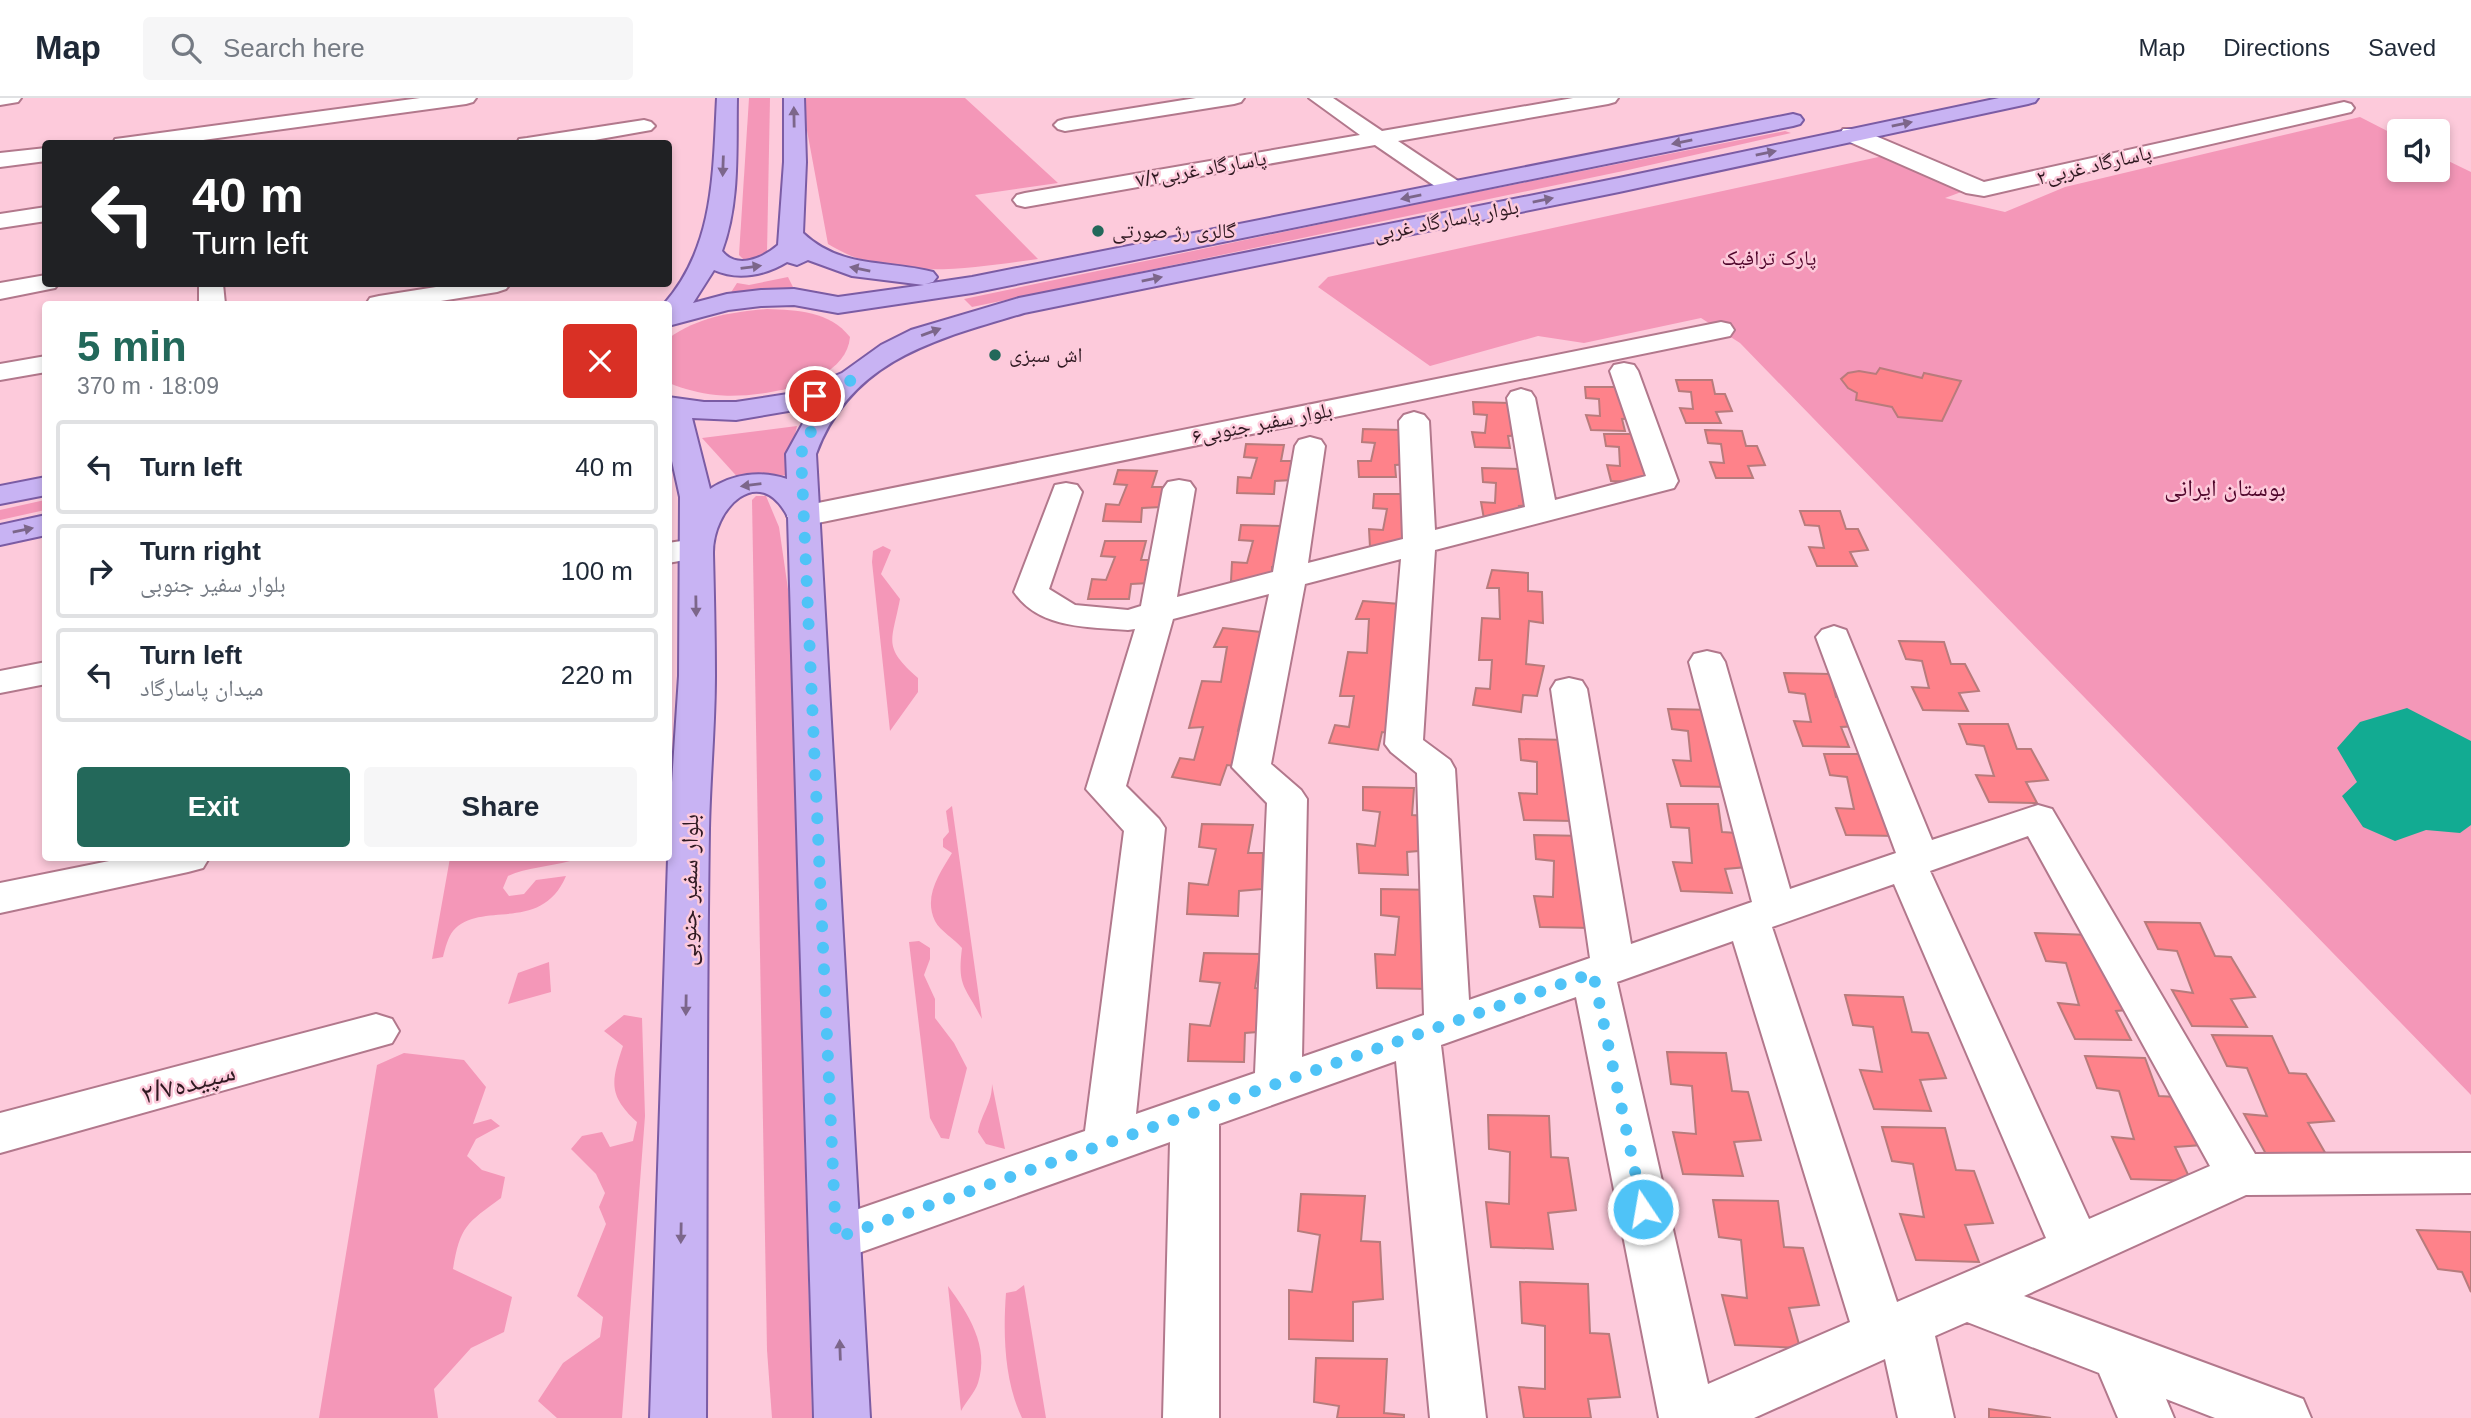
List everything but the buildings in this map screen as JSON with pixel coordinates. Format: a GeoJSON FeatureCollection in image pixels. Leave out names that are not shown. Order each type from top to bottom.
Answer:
{"type":"FeatureCollection","features":[{"type":"Feature","properties":{"kind":"main road"},"geometry":{"type":"LineString","coordinates":[[672,312],[703,272],[711,253],[723,205],[727,98]]}},
{"type":"Feature","properties":{"kind":"main road"},"geometry":{"type":"LineString","coordinates":[[711,253],[720,263],[750,268],[775,261],[790,241],[795,162],[793,98]]}},
{"type":"Feature","properties":{"kind":"main road","name":"بلوار پاسارگاد غربی"},"geometry":{"type":"LineString","coordinates":[[861,372],[920,336],[1019,306],[1619,185],[2028,98]]}},
{"type":"Feature","properties":{"kind":"main road","name":"بلوار پاسارگاد غربی"},"geometry":{"type":"LineString","coordinates":[[672,316],[738,300],[794,298],[831,303],[1050,270],[1803,118],[1843,136]]}},
{"type":"Feature","properties":{"kind":"main road"},"geometry":{"type":"LineString","coordinates":[[790,241],[831,261],[875,272],[929,278],[1050,270]]}},
{"type":"Feature","properties":{"kind":"main road"},"geometry":{"type":"LineString","coordinates":[[790,241],[831,303]]}},
{"type":"Feature","properties":{"kind":"main road"},"geometry":{"type":"LineString","coordinates":[[672,407],[715,411],[769,408],[819,394],[861,372]]}},
{"type":"Feature","properties":{"kind":"main road"},"geometry":{"type":"LineString","coordinates":[[842,1418],[801,454],[809,431],[821,411],[861,372]]}},
{"type":"Feature","properties":{"kind":"main road","name":"بلوار سفیر جنوبی"},"geometry":{"type":"LineString","coordinates":[[672,407],[681,479],[696,497],[682,551],[697,676],[689,841],[678,1418]]}},
{"type":"Feature","properties":{"kind":"main road"},"geometry":{"type":"LineString","coordinates":[[682,551],[712,504],[732,489],[748,484],[779,487],[795,500],[803,516]]}},
{"type":"Feature","properties":{"kind":"main road"},"geometry":{"type":"LineString","coordinates":[[0,495],[42,487]]}},
{"type":"Feature","properties":{"kind":"main road"},"geometry":{"type":"LineString","coordinates":[[0,535],[42,526]]}},
{"type":"Feature","properties":{"kind":"street"},"geometry":{"type":"LineString","coordinates":[[0,99],[11,98]]}},
{"type":"Feature","properties":{"kind":"street"},"geometry":{"type":"LineString","coordinates":[[181,140],[210,138],[363,105],[464,98]]}},
{"type":"Feature","properties":{"kind":"street"},"geometry":{"type":"LineString","coordinates":[[1065,125],[1234,98]]}},
{"type":"Feature","properties":{"kind":"street"},"geometry":{"type":"LineString","coordinates":[[1319,98],[1453,188]]}},
{"type":"Feature","properties":{"kind":"street","name":"پاسارگاد غربی۷/۲"},"geometry":{"type":"LineString","coordinates":[[1025,200],[1608,98]]}},
{"type":"Feature","properties":{"kind":"street","name":"پاسارگاد غربی۲"},"geometry":{"type":"LineString","coordinates":[[1843,136],[1974,188],[1984,189],[2344,108]]}},
{"type":"Feature","properties":{"kind":"street"},"geometry":{"type":"LineString","coordinates":[[210,138],[212,109]]}},
{"type":"Feature","properties":{"kind":"street"},"geometry":{"type":"LineString","coordinates":[[553,140],[644,126]]}},
{"type":"Feature","properties":{"kind":"street"},"geometry":{"type":"LineString","coordinates":[[0,160],[42,155]]}},
{"type":"Feature","properties":{"kind":"street"},"geometry":{"type":"LineString","coordinates":[[0,221],[42,215]]}},
{"type":"Feature","properties":{"kind":"street"},"geometry":{"type":"LineString","coordinates":[[0,291],[42,285]]}},
{"type":"Feature","properties":{"kind":"street"},"geometry":{"type":"LineString","coordinates":[[397,301],[479,287]]}},
{"type":"Feature","properties":{"kind":"street","name":"بلوار سفیر جنوبی۶"},"geometry":{"type":"LineString","coordinates":[[803,516],[1721,331]]}},
{"type":"Feature","properties":{"kind":"street"},"geometry":{"type":"LineString","coordinates":[[0,372],[42,365]]}},
{"type":"Feature","properties":{"kind":"street"},"geometry":{"type":"LineString","coordinates":[[1066,492],[1031,592],[1067,615],[1128,620],[1419,542],[1663,481],[1624,371]]}},
{"type":"Feature","properties":{"kind":"street"},"geometry":{"type":"LineString","coordinates":[[1521,398],[1541,511]]}},
{"type":"Feature","properties":{"kind":"street"},"geometry":{"type":"LineString","coordinates":[[1414,421],[1419,542],[1404,744],[1436,769],[1432,1030],[1458,1418]]}},
{"type":"Feature","properties":{"kind":"street"},"geometry":{"type":"LineString","coordinates":[[1278,1084],[1287,799],[1251,768],[1289,578],[1310,446]]}},
{"type":"Feature","properties":{"kind":"street"},"geometry":{"type":"LineString","coordinates":[[1108,1143],[1145,828],[1106,789],[1157,613],[1179,489]]}},
{"type":"Feature","properties":{"kind":"street"},"geometry":{"type":"LineString","coordinates":[[1835,638],[1913,861],[2076,1248]]}},
{"type":"Feature","properties":{"kind":"street"},"geometry":{"type":"LineString","coordinates":[[1707,662],[1761,914],[1893,1329],[1926,1418]]}},
{"type":"Feature","properties":{"kind":"street"},"geometry":{"type":"LineString","coordinates":[[0,682],[42,674]]}},
{"type":"Feature","properties":{"kind":"street"},"geometry":{"type":"LineString","coordinates":[[1569,689],[1603,970],[1701,1416],[2241,1175],[2471,1173]]}},
{"type":"Feature","properties":{"kind":"street"},"geometry":{"type":"LineString","coordinates":[[836,1238],[2038,818],[2241,1175]]}},
{"type":"Feature","properties":{"kind":"street"},"geometry":{"type":"LineString","coordinates":[[0,898],[174,861]]}},
{"type":"Feature","properties":{"kind":"street","name":"سپیده۲/۷"},"geometry":{"type":"LineString","coordinates":[[0,1133],[376,1031]]}},
{"type":"Feature","properties":{"kind":"street"},"geometry":{"type":"LineString","coordinates":[[1191,1418],[1195,1113]]}},
{"type":"Feature","properties":{"kind":"street"},"geometry":{"type":"LineString","coordinates":[[1964,1297],[2283,1418]]}},
{"type":"Feature","properties":{"kind":"street"},"geometry":{"type":"LineString","coordinates":[[2120,1357],[2146,1418]]}},
{"type":"Feature","properties":{"kind":"green space"},"geometry":{"type":"Polygon","coordinates":[[[749,98],[770,98],[767,253],[761,258],[745,261],[739,255],[749,98]]]}},
{"type":"Feature","properties":{"kind":"green space"},"geometry":{"type":"Polygon","coordinates":[[[801,98],[965,98],[1058,183],[975,195],[1038,259],[947,269],[901,268],[857,258],[828,244],[801,98]]]}},
{"type":"Feature","properties":{"kind":"green space","name":"بوستان ایرانی"},"geometry":{"type":"Polygon","coordinates":[[[2360,117],[2387,131],[2387,182],[2450,182],[2450,162],[2471,172],[2471,1095],[1740,343],[1701,318],[1584,343],[1538,336],[1430,366],[1318,287],[1328,277],[1883,156],[1964,191],[1945,198],[2005,212],[2065,187],[2360,117]]]}},
{"type":"Feature","properties":{"kind":"green space"},"geometry":{"type":"Polygon","coordinates":[[[1785,131],[1791,133],[1628,170],[972,307],[964,299],[1431,201],[1785,131]]]}},
{"type":"Feature","properties":{"kind":"green space"},"geometry":{"type":"Polygon","coordinates":[[[788,277],[794,289],[728,297],[737,283],[749,285],[788,277]]]}},
{"type":"Feature","properties":{"kind":"green space"},"geometry":{"type":"Polygon","coordinates":[[[767,309],[801,311],[823,317],[842,328],[850,337],[845,354],[833,367],[816,378],[796,386],[753,395],[716,395],[672,384],[672,336],[704,320],[767,309]]]}},
{"type":"Feature","properties":{"kind":"green space"},"geometry":{"type":"Polygon","coordinates":[[[797,426],[786,475],[742,482],[702,438],[797,426]]]}},
{"type":"Feature","properties":{"kind":"green space"},"geometry":{"type":"Polygon","coordinates":[[[756,496],[766,496],[779,527],[789,596],[812,1418],[772,1418],[767,1350],[752,500],[756,496]]]}},
{"type":"Feature","properties":{"kind":"green space"},"geometry":{"type":"Polygon","coordinates":[[[42,501],[42,511],[0,520],[0,510],[42,501]]]}},
{"type":"Feature","properties":{"kind":"green space"},"geometry":{"type":"Polygon","coordinates":[[[883,546],[891,550],[881,574],[900,599],[892,643],[899,658],[918,678],[918,692],[890,731],[872,562],[873,551],[883,546]]]}},
{"type":"Feature","properties":{"kind":"green space"},"geometry":{"type":"Polygon","coordinates":[[[952,806],[982,1019],[962,979],[962,948],[937,925],[932,912],[934,885],[952,853],[943,847],[943,839],[949,832],[946,811],[952,806]]]}},
{"type":"Feature","properties":{"kind":"green space"},"geometry":{"type":"Polygon","coordinates":[[[449,861],[570,861],[508,876],[503,888],[509,896],[524,894],[536,880],[566,876],[555,894],[542,905],[526,911],[479,917],[465,922],[451,934],[443,957],[432,959],[449,861]]]}},
{"type":"Feature","properties":{"kind":"green space"},"geometry":{"type":"Polygon","coordinates":[[[919,941],[930,948],[930,959],[924,975],[935,999],[935,1018],[954,1043],[967,1068],[949,1139],[941,1138],[930,1118],[909,942],[919,941]]]}},
{"type":"Feature","properties":{"kind":"green space"},"geometry":{"type":"Polygon","coordinates":[[[549,962],[551,992],[508,1004],[518,973],[549,962]]]}},
{"type":"Feature","properties":{"kind":"green space"},"geometry":{"type":"Polygon","coordinates":[[[624,1015],[642,1018],[645,1116],[622,1418],[557,1418],[538,1401],[563,1363],[600,1337],[603,1317],[577,1296],[606,1224],[599,1207],[605,1193],[596,1174],[571,1149],[582,1136],[602,1132],[610,1147],[633,1141],[637,1122],[621,1104],[615,1087],[616,1069],[623,1046],[604,1031],[624,1015]]]}},
{"type":"Feature","properties":{"kind":"green space"},"geometry":{"type":"Polygon","coordinates":[[[404,1053],[464,1060],[486,1087],[473,1124],[491,1119],[500,1126],[476,1139],[467,1156],[482,1170],[505,1177],[501,1198],[473,1220],[462,1234],[453,1269],[512,1297],[504,1332],[471,1348],[434,1389],[438,1418],[319,1418],[377,1065],[404,1053]]]}},
{"type":"Feature","properties":{"kind":"green space"},"geometry":{"type":"Polygon","coordinates":[[[992,1084],[1005,1149],[986,1144],[978,1132],[992,1084]]]}},
{"type":"Feature","properties":{"kind":"green space"},"geometry":{"type":"Polygon","coordinates":[[[1024,1285],[1046,1418],[1022,1418],[1008,1373],[1005,1340],[1006,1293],[1016,1291],[1024,1285]]]}},
{"type":"Feature","properties":{"kind":"green space"},"geometry":{"type":"Polygon","coordinates":[[[948,1286],[975,1331],[981,1356],[978,1383],[961,1411],[948,1286]]]}},
{"type":"Feature","properties":{"kind":"shaded area"},"geometry":{"type":"Polygon","coordinates":[[[2407,708],[2471,741],[2471,825],[2460,833],[2426,830],[2395,841],[2363,827],[2342,796],[2357,782],[2337,748],[2360,722],[2407,708]]]}},
{"type":"Feature","properties":{"kind":"place","name":"گالری رژ صورتی"},"geometry":{"type":"Point","coordinates":[1098,231]}},
{"type":"Feature","properties":{"kind":"place","name":"اش سبزی"},"geometry":{"type":"Point","coordinates":[995,355]}},
{"type":"Feature","properties":{"kind":"route"},"geometry":{"type":"LineString","coordinates":[[815,396],[852,379],[821,411],[809,431],[801,454],[836,1238],[1593,973],[1643,1209]]}},
{"type":"Feature","properties":{"kind":"park label","name":"پارک ترافیک"},"geometry":{"type":"Point","coordinates":[1769,258]}}]}
